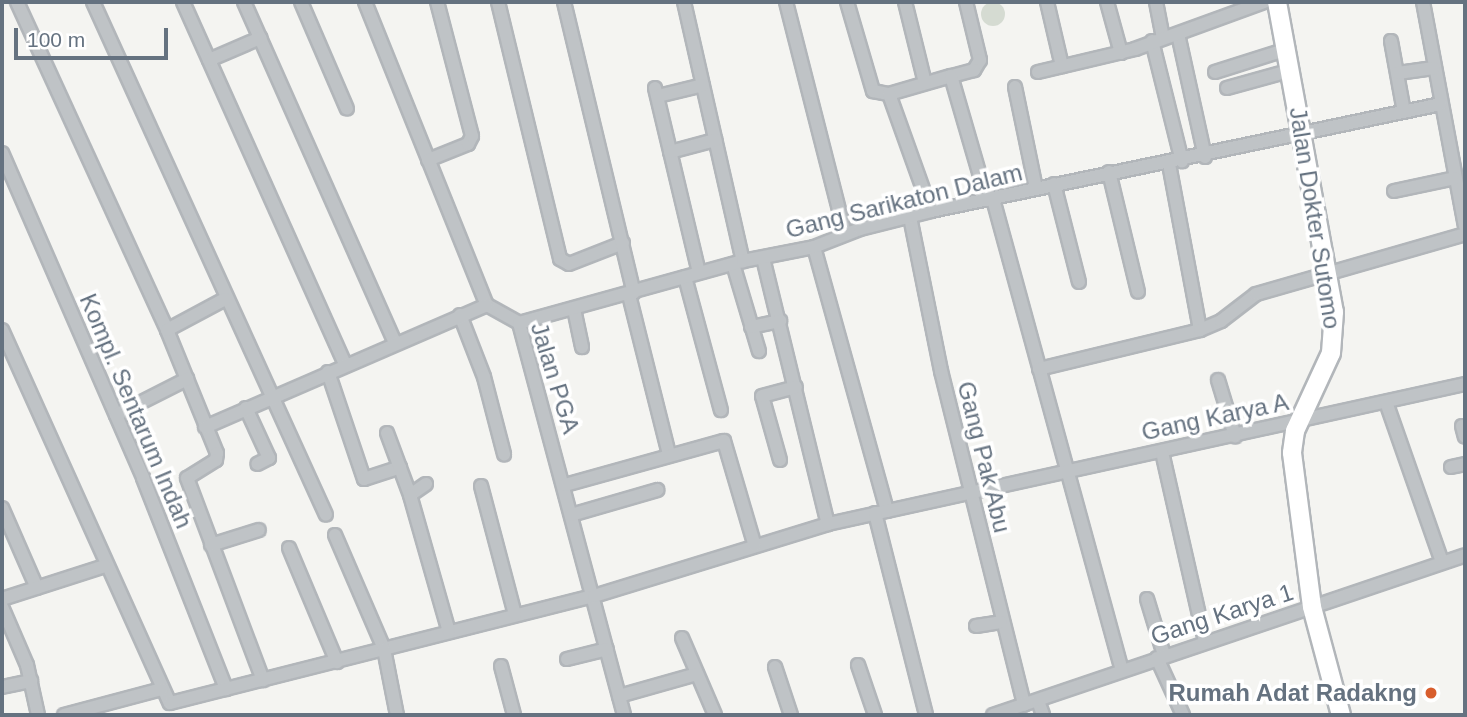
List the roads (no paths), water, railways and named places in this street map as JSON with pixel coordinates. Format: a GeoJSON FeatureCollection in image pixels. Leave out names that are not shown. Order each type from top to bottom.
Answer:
{"type":"FeatureCollection","features":[{"type":"Feature","properties":{"kind":"street"},"geometry":{"type":"LineString","coordinates":[[17,2],[167,330],[218,455],[187,478],[263,680]]}},
{"type":"Feature","properties":{"kind":"street"},"geometry":{"type":"LineString","coordinates":[[93,2],[225,299],[326,515]]}},
{"type":"Feature","properties":{"kind":"street"},"geometry":{"type":"LineString","coordinates":[[183,2],[345,364]]}},
{"type":"Feature","properties":{"kind":"street"},"geometry":{"type":"LineString","coordinates":[[244,2],[395,344]]}},
{"type":"Feature","properties":{"kind":"street"},"geometry":{"type":"LineString","coordinates":[[301,2],[347,110]]}},
{"type":"Feature","properties":{"kind":"street"},"geometry":{"type":"LineString","coordinates":[[205,427],[270,396],[488,305],[365,2]]}},
{"type":"Feature","properties":{"kind":"street"},"geometry":{"type":"LineString","coordinates":[[428,160],[468,145],[472,136],[437,2]]}},
{"type":"Feature","properties":{"kind":"street"},"geometry":{"type":"LineString","coordinates":[[498,2],[560,259],[569,264],[623,243]]}},
{"type":"Feature","properties":{"kind":"street"},"geometry":{"type":"LineString","coordinates":[[564,2],[623,243],[631,294],[669,454]]}},
{"type":"Feature","properties":{"kind":"street"},"geometry":{"type":"LineString","coordinates":[[684,2],[715,140],[751,327],[759,351]]}},
{"type":"Feature","properties":{"kind":"street"},"geometry":{"type":"LineString","coordinates":[[786,2],[845,234]]}},
{"type":"Feature","properties":{"kind":"street"},"geometry":{"type":"LineString","coordinates":[[847,2],[870,87],[876,93],[889,94],[974,70],[980,60],[966,2]]}},
{"type":"Feature","properties":{"kind":"street"},"geometry":{"type":"LineString","coordinates":[[905,2],[925,83]]}},
{"type":"Feature","properties":{"kind":"street"},"geometry":{"type":"LineString","coordinates":[[1047,2],[1062,66]]}},
{"type":"Feature","properties":{"kind":"street"},"geometry":{"type":"LineString","coordinates":[[1107,2],[1121,53]]}},
{"type":"Feature","properties":{"kind":"street"},"geometry":{"type":"LineString","coordinates":[[1156,2],[1158,39],[1182,161]]}},
{"type":"Feature","properties":{"kind":"street"},"geometry":{"type":"LineString","coordinates":[[1038,72],[1121,53],[1264,2]]}},
{"type":"Feature","properties":{"kind":"street","name":"Jalan Dokter Sutomo"},"geometry":{"type":"LineString","coordinates":[[1277,2],[1292,70],[1327,275],[1334,341],[1292,444],[1293,470],[1312,607],[1341,715]]}},
{"type":"Feature","properties":{"kind":"street"},"geometry":{"type":"LineString","coordinates":[[1423,2],[1465,226]]}},
{"type":"Feature","properties":{"kind":"street"},"geometry":{"type":"LineString","coordinates":[[1178,34],[1205,157]]}},
{"type":"Feature","properties":{"kind":"street"},"geometry":{"type":"LineString","coordinates":[[209,60],[260,38]]}},
{"type":"Feature","properties":{"kind":"street"},"geometry":{"type":"LineString","coordinates":[[1391,41],[1404,112]]}},
{"type":"Feature","properties":{"kind":"street"},"geometry":{"type":"LineString","coordinates":[[1215,72],[1288,49]]}},
{"type":"Feature","properties":{"kind":"street"},"geometry":{"type":"LineString","coordinates":[[1398,73],[1434,68]]}},
{"type":"Feature","properties":{"kind":"street"},"geometry":{"type":"LineString","coordinates":[[1227,88],[1292,70]]}},
{"type":"Feature","properties":{"kind":"street"},"geometry":{"type":"LineString","coordinates":[[951,76],[1069,469],[1122,670]]}},
{"type":"Feature","properties":{"kind":"street"},"geometry":{"type":"LineString","coordinates":[[699,272],[657,92],[703,85]]}},
{"type":"Feature","properties":{"kind":"street"},"geometry":{"type":"LineString","coordinates":[[1015,87],[1036,188]]}},
{"type":"Feature","properties":{"kind":"street"},"geometry":{"type":"LineString","coordinates":[[889,94],[931,211]]}},
{"type":"Feature","properties":{"kind":"street","name":"Gang Sarikaton Dalam"},"geometry":{"type":"LineString","coordinates":[[519,323],[631,294],[699,272],[814,247],[845,234],[931,211],[1109,172],[1205,157],[1441,104]]}},
{"type":"Feature","properties":{"kind":"street"},"geometry":{"type":"LineString","coordinates":[[670,152],[715,140]]}},
{"type":"Feature","properties":{"kind":"street","name":"Kompl. Sentarum Indah"},"geometry":{"type":"LineString","coordinates":[[2,153],[116,415],[226,690]]}},
{"type":"Feature","properties":{"kind":"street"},"geometry":{"type":"LineString","coordinates":[[1169,164],[1200,330]]}},
{"type":"Feature","properties":{"kind":"street"},"geometry":{"type":"LineString","coordinates":[[1109,172],[1138,292]]}},
{"type":"Feature","properties":{"kind":"street"},"geometry":{"type":"LineString","coordinates":[[1394,191],[1455,178]]}},
{"type":"Feature","properties":{"kind":"street"},"geometry":{"type":"LineString","coordinates":[[1054,184],[1079,282]]}},
{"type":"Feature","properties":{"kind":"street","name":"Gang Pak Abu"},"geometry":{"type":"LineString","coordinates":[[910,216],[941,371],[974,491],[1001,622],[1024,705]]}},
{"type":"Feature","properties":{"kind":"street"},"geometry":{"type":"LineString","coordinates":[[1040,369],[1200,330],[1221,321],[1256,294],[1465,234]]}},
{"type":"Feature","properties":{"kind":"street"},"geometry":{"type":"LineString","coordinates":[[814,247],[881,512],[926,715]]}},
{"type":"Feature","properties":{"kind":"street"},"geometry":{"type":"LineString","coordinates":[[763,258],[828,524]]}},
{"type":"Feature","properties":{"kind":"street"},"geometry":{"type":"LineString","coordinates":[[685,277],[720,410]]}},
{"type":"Feature","properties":{"kind":"street"},"geometry":{"type":"LineString","coordinates":[[167,330],[225,299]]}},
{"type":"Feature","properties":{"kind":"street","name":"Jalan PGA"},"geometry":{"type":"LineString","coordinates":[[488,305],[519,323],[565,485],[624,715]]}},
{"type":"Feature","properties":{"kind":"street"},"geometry":{"type":"LineString","coordinates":[[574,309],[582,347]]}},
{"type":"Feature","properties":{"kind":"street"},"geometry":{"type":"LineString","coordinates":[[460,315],[484,377],[504,454]]}},
{"type":"Feature","properties":{"kind":"street"},"geometry":{"type":"LineString","coordinates":[[751,327],[780,321]]}},
{"type":"Feature","properties":{"kind":"street"},"geometry":{"type":"LineString","coordinates":[[2,330],[104,566],[172,709]]}},
{"type":"Feature","properties":{"kind":"street"},"geometry":{"type":"LineString","coordinates":[[328,372],[364,479],[400,467]]}},
{"type":"Feature","properties":{"kind":"street"},"geometry":{"type":"LineString","coordinates":[[116,415],[187,380]]}},
{"type":"Feature","properties":{"kind":"street"},"geometry":{"type":"LineString","coordinates":[[1218,380],[1235,436]]}},
{"type":"Feature","properties":{"kind":"street","name":"Gang Karya A"},"geometry":{"type":"LineString","coordinates":[[172,709],[263,680],[594,596],[828,524],[1465,384]]}},
{"type":"Feature","properties":{"kind":"street"},"geometry":{"type":"LineString","coordinates":[[780,460],[762,396],[796,387]]}},
{"type":"Feature","properties":{"kind":"street"},"geometry":{"type":"LineString","coordinates":[[1386,402],[1441,562]]}},
{"type":"Feature","properties":{"kind":"street"},"geometry":{"type":"LineString","coordinates":[[246,408],[269,458],[257,464]]}},
{"type":"Feature","properties":{"kind":"street"},"geometry":{"type":"LineString","coordinates":[[387,433],[410,495],[449,632]]}},
{"type":"Feature","properties":{"kind":"street"},"geometry":{"type":"LineString","coordinates":[[565,485],[724,440],[755,546]]}},
{"type":"Feature","properties":{"kind":"street"},"geometry":{"type":"LineString","coordinates":[[1163,452],[1205,641]]}},
{"type":"Feature","properties":{"kind":"street"},"geometry":{"type":"LineString","coordinates":[[1451,467],[1465,464]]}},
{"type":"Feature","properties":{"kind":"street"},"geometry":{"type":"LineString","coordinates":[[410,495],[426,484]]}},
{"type":"Feature","properties":{"kind":"street"},"geometry":{"type":"LineString","coordinates":[[481,486],[515,615]]}},
{"type":"Feature","properties":{"kind":"street"},"geometry":{"type":"LineString","coordinates":[[571,515],[657,490]]}},
{"type":"Feature","properties":{"kind":"street"},"geometry":{"type":"LineString","coordinates":[[2,508],[37,588]]}},
{"type":"Feature","properties":{"kind":"street"},"geometry":{"type":"LineString","coordinates":[[211,545],[259,530]]}},
{"type":"Feature","properties":{"kind":"street"},"geometry":{"type":"LineString","coordinates":[[335,535],[384,649],[397,715]]}},
{"type":"Feature","properties":{"kind":"street"},"geometry":{"type":"LineString","coordinates":[[289,548],[337,662]]}},
{"type":"Feature","properties":{"kind":"street","name":"Gang Karya 1"},"geometry":{"type":"LineString","coordinates":[[993,715],[1465,555]]}},
{"type":"Feature","properties":{"kind":"street"},"geometry":{"type":"LineString","coordinates":[[2,600],[104,566]]}},
{"type":"Feature","properties":{"kind":"street"},"geometry":{"type":"LineString","coordinates":[[1147,599],[1161,656],[1183,715]]}},
{"type":"Feature","properties":{"kind":"street"},"geometry":{"type":"LineString","coordinates":[[2,607],[31,681],[38,715]]}},
{"type":"Feature","properties":{"kind":"street"},"geometry":{"type":"LineString","coordinates":[[976,626],[1001,622]]}},
{"type":"Feature","properties":{"kind":"street"},"geometry":{"type":"LineString","coordinates":[[682,638],[716,715]]}},
{"type":"Feature","properties":{"kind":"street"},"geometry":{"type":"LineString","coordinates":[[567,659],[607,649]]}},
{"type":"Feature","properties":{"kind":"street"},"geometry":{"type":"LineString","coordinates":[[858,665],[875,715]]}},
{"type":"Feature","properties":{"kind":"street"},"geometry":{"type":"LineString","coordinates":[[501,666],[514,715]]}},
{"type":"Feature","properties":{"kind":"street"},"geometry":{"type":"LineString","coordinates":[[775,667],[791,715]]}},
{"type":"Feature","properties":{"kind":"street"},"geometry":{"type":"LineString","coordinates":[[619,695],[698,674]]}},
{"type":"Feature","properties":{"kind":"street"},"geometry":{"type":"LineString","coordinates":[[2,687],[31,681]]}},
{"type":"Feature","properties":{"kind":"street"},"geometry":{"type":"LineString","coordinates":[[64,715],[162,689]]}},
{"type":"Feature","properties":{"kind":"street"},"geometry":{"type":"LineString","coordinates":[[1038,701],[1042,715]]}},
{"type":"Feature","properties":{"kind":"place","name":"Rumah Adat Radakng"},"geometry":{"type":"Point","coordinates":[1431,693]}}]}
